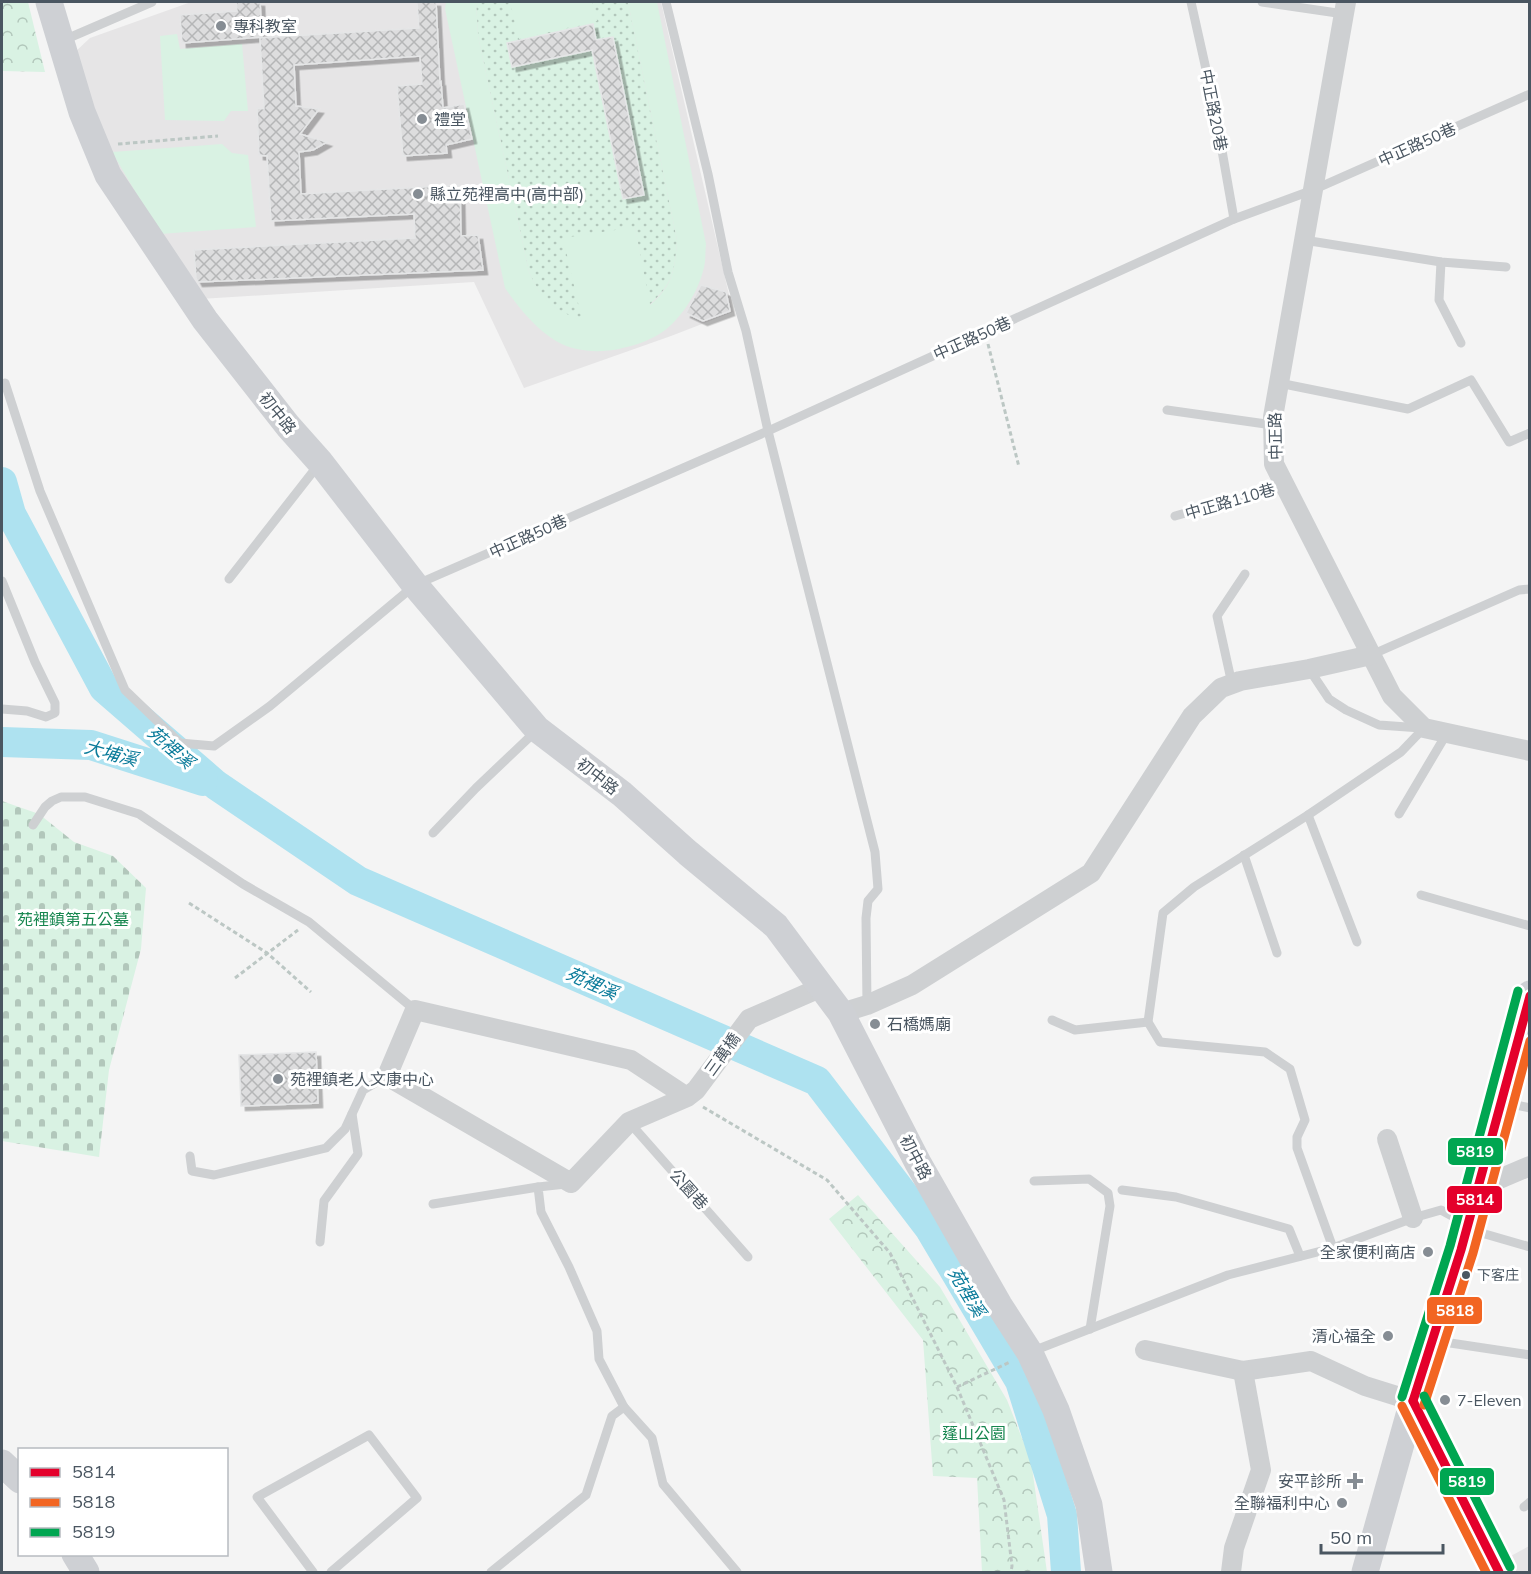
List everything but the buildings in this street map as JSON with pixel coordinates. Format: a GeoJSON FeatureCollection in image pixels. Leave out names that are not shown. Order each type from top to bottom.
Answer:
{"type":"FeatureCollection","features":[{"type":"Feature","properties":{"kind":"street","name":"初中路"},"geometry":{"type":"LineString","coordinates":[[49,2],[82,112],[108,175],[204,320],[288,426],[320,462],[415,585],[537,729],[622,794],[776,926],[841,1013],[918,1163],[999,1305],[1030,1353],[1056,1410],[1089,1505],[1099,1572]]}},
{"type":"Feature","properties":{"kind":"street","name":"中正路"},"geometry":{"type":"LineString","coordinates":[[1345,8],[1279,383],[1273,425],[1274,464],[1392,696],[1424,728]]}},
{"type":"Feature","properties":{"kind":"street"},"geometry":{"type":"LineString","coordinates":[[841,1013],[867,1005],[912,985],[1091,873],[1192,716],[1221,688],[1371,655]]}},
{"type":"Feature","properties":{"kind":"street"},"geometry":{"type":"LineString","coordinates":[[1424,728],[1530,751]]}},
{"type":"Feature","properties":{"kind":"street","name":"三萬橋"},"geometry":{"type":"LineString","coordinates":[[691,1094],[749,1019],[822,987]]}},
{"type":"Feature","properties":{"kind":"street"},"geometry":{"type":"LineString","coordinates":[[1365,1572],[1413,1401],[1435,1341],[1479,1188],[1499,1102],[1530,994]]}},
{"type":"Feature","properties":{"kind":"street"},"geometry":{"type":"LineString","coordinates":[[415,1010],[631,1060],[691,1094],[629,1122],[571,1183],[387,1076],[415,1010]]}},
{"type":"Feature","properties":{"kind":"street"},"geometry":{"type":"LineString","coordinates":[[1387,1139],[1413,1218]]}},
{"type":"Feature","properties":{"kind":"street"},"geometry":{"type":"LineString","coordinates":[[1479,1188],[1530,1166]]}},
{"type":"Feature","properties":{"kind":"street"},"geometry":{"type":"LineString","coordinates":[[1144,1350],[1243,1371],[1311,1361],[1365,1386],[1413,1401],[1499,1572]]}},
{"type":"Feature","properties":{"kind":"street"},"geometry":{"type":"LineString","coordinates":[[1231,1572],[1234,1548],[1261,1470],[1243,1371]]}},
{"type":"Feature","properties":{"kind":"street"},"geometry":{"type":"LineString","coordinates":[[2,1463],[18,1478]]}},
{"type":"Feature","properties":{"kind":"street"},"geometry":{"type":"LineString","coordinates":[[76,1556],[86,1572]]}},
{"type":"Feature","properties":{"kind":"lane"},"geometry":{"type":"LineString","coordinates":[[62,41],[152,2]]}},
{"type":"Feature","properties":{"kind":"lane"},"geometry":{"type":"LineString","coordinates":[[666,2],[708,174],[728,272],[746,331],[768,431],[875,852],[878,889],[868,902],[866,918],[867,1005]]}},
{"type":"Feature","properties":{"kind":"lane","name":"中正路20巷"},"geometry":{"type":"LineString","coordinates":[[1191,2],[1214,105],[1234,219]]}},
{"type":"Feature","properties":{"kind":"lane"},"geometry":{"type":"LineString","coordinates":[[1262,2],[1345,8]]}},
{"type":"Feature","properties":{"kind":"lane","name":"中正路50巷"},"geometry":{"type":"LineString","coordinates":[[5,383],[40,491],[125,690],[180,743],[214,746],[270,706],[415,585],[768,431],[1234,219],[1313,190],[1530,94]]}},
{"type":"Feature","properties":{"kind":"lane"},"geometry":{"type":"LineString","coordinates":[[1304,240],[1441,262],[1506,267]]}},
{"type":"Feature","properties":{"kind":"lane"},"geometry":{"type":"LineString","coordinates":[[1441,262],[1439,300],[1461,343]]}},
{"type":"Feature","properties":{"kind":"lane"},"geometry":{"type":"LineString","coordinates":[[1279,383],[1408,410],[1471,380],[1509,442],[1530,433]]}},
{"type":"Feature","properties":{"kind":"lane"},"geometry":{"type":"LineString","coordinates":[[1167,410],[1273,425]]}},
{"type":"Feature","properties":{"kind":"lane"},"geometry":{"type":"LineString","coordinates":[[229,579],[320,462]]}},
{"type":"Feature","properties":{"kind":"lane","name":"中正路110巷"},"geometry":{"type":"LineString","coordinates":[[1175,516],[1284,485]]}},
{"type":"Feature","properties":{"kind":"lane"},"geometry":{"type":"LineString","coordinates":[[1232,684],[1217,616],[1245,574]]}},
{"type":"Feature","properties":{"kind":"lane"},"geometry":{"type":"LineString","coordinates":[[2,581],[35,662],[55,703],[56,713],[46,717],[27,711],[2,709]]}},
{"type":"Feature","properties":{"kind":"lane"},"geometry":{"type":"LineString","coordinates":[[1371,655],[1519,591],[1530,589]]}},
{"type":"Feature","properties":{"kind":"lane"},"geometry":{"type":"LineString","coordinates":[[1309,669],[1329,699],[1346,710],[1379,726],[1424,728]]}},
{"type":"Feature","properties":{"kind":"lane"},"geometry":{"type":"LineString","coordinates":[[1333,1248],[1297,1148],[1297,1137],[1305,1119],[1290,1069],[1265,1052],[1160,1042],[1148,1022],[1163,913],[1194,887],[1308,815],[1401,752],[1424,728]]}},
{"type":"Feature","properties":{"kind":"lane"},"geometry":{"type":"LineString","coordinates":[[433,833],[537,729]]}},
{"type":"Feature","properties":{"kind":"lane"},"geometry":{"type":"LineString","coordinates":[[1399,814],[1448,733]]}},
{"type":"Feature","properties":{"kind":"lane"},"geometry":{"type":"LineString","coordinates":[[33,825],[45,807],[61,797],[85,797],[139,814],[243,884],[309,922],[415,1010]]}},
{"type":"Feature","properties":{"kind":"lane"},"geometry":{"type":"LineString","coordinates":[[1308,815],[1357,942]]}},
{"type":"Feature","properties":{"kind":"lane"},"geometry":{"type":"LineString","coordinates":[[1244,855],[1277,953]]}},
{"type":"Feature","properties":{"kind":"lane"},"geometry":{"type":"LineString","coordinates":[[1421,895],[1530,926]]}},
{"type":"Feature","properties":{"kind":"lane"},"geometry":{"type":"LineString","coordinates":[[1052,1020],[1075,1030],[1148,1022]]}},
{"type":"Feature","properties":{"kind":"lane"},"geometry":{"type":"LineString","coordinates":[[190,1156],[192,1171],[214,1175],[326,1148],[345,1128],[363,1090],[387,1076]]}},
{"type":"Feature","properties":{"kind":"lane"},"geometry":{"type":"LineString","coordinates":[[1499,1102],[1530,1108]]}},
{"type":"Feature","properties":{"kind":"lane"},"geometry":{"type":"LineString","coordinates":[[320,1242],[324,1201],[358,1154],[352,1114]]}},
{"type":"Feature","properties":{"kind":"lane","name":"公園巷"},"geometry":{"type":"LineString","coordinates":[[629,1122],[748,1257]]}},
{"type":"Feature","properties":{"kind":"lane"},"geometry":{"type":"LineString","coordinates":[[1034,1181],[1089,1179],[1108,1193],[1110,1206],[1090,1329]]}},
{"type":"Feature","properties":{"kind":"lane"},"geometry":{"type":"LineString","coordinates":[[433,1204],[571,1183]]}},
{"type":"Feature","properties":{"kind":"lane"},"geometry":{"type":"LineString","coordinates":[[538,1187],[541,1212],[569,1267],[597,1331],[598,1359],[624,1407],[652,1438],[663,1484],[737,1572]]}},
{"type":"Feature","properties":{"kind":"lane"},"geometry":{"type":"LineString","coordinates":[[1122,1190],[1176,1197],[1289,1229],[1300,1256]]}},
{"type":"Feature","properties":{"kind":"lane"},"geometry":{"type":"LineString","coordinates":[[1030,1353],[1228,1275],[1333,1248],[1441,1210],[1485,1234],[1530,1247]]}},
{"type":"Feature","properties":{"kind":"lane"},"geometry":{"type":"LineString","coordinates":[[1435,1341],[1530,1355]]}},
{"type":"Feature","properties":{"kind":"lane"},"geometry":{"type":"LineString","coordinates":[[491,1572],[586,1495],[612,1416],[624,1407]]}},
{"type":"Feature","properties":{"kind":"lane"},"geometry":{"type":"LineString","coordinates":[[313,1572],[257,1497],[369,1435],[417,1498],[331,1572]]}},
{"type":"Feature","properties":{"kind":"path"},"geometry":{"type":"LineString","coordinates":[[95,145],[218,136]]}},
{"type":"Feature","properties":{"kind":"path"},"geometry":{"type":"LineString","coordinates":[[985,332],[1019,467]]}},
{"type":"Feature","properties":{"kind":"path"},"geometry":{"type":"LineString","coordinates":[[189,903],[267,954],[311,992]]}},
{"type":"Feature","properties":{"kind":"path"},"geometry":{"type":"LineString","coordinates":[[235,978],[309,922]]}},
{"type":"Feature","properties":{"kind":"path"},"geometry":{"type":"LineString","coordinates":[[691,1094],[827,1180],[890,1253],[957,1387],[1004,1500],[1011,1572]]}},
{"type":"Feature","properties":{"kind":"path"},"geometry":{"type":"LineString","coordinates":[[957,1387],[1030,1353]]}},
{"type":"Feature","properties":{"kind":"shaded area","name":"縣立苑裡高中(高中部)"},"geometry":{"type":"Polygon","coordinates":[[[191,2],[661,2],[733,312],[524,388],[474,282],[200,299],[108,157],[75,52],[90,38],[191,2]]]}},
{"type":"Feature","properties":{"kind":"shaded area"},"geometry":{"type":"Polygon","coordinates":[[[1529,1546],[1529,1572],[1517,1572],[1509,1557],[1529,1546]]]}},
{"type":"Feature","properties":{"kind":"green space"},"geometry":{"type":"Polygon","coordinates":[[[2,2],[28,2],[45,72],[2,71],[2,2]]]}},
{"type":"Feature","properties":{"kind":"green space"},"geometry":{"type":"Polygon","coordinates":[[[446,2],[476,2],[478,36],[529,272],[538,290],[550,303],[582,320],[563,238],[635,227],[650,305],[664,291],[674,268],[677,240],[628,2],[657,2],[706,244],[704,268],[691,300],[678,318],[662,332],[646,341],[619,349],[595,351],[563,345],[534,324],[505,288],[445,9],[446,2]]]}},
{"type":"Feature","properties":{"kind":"green space"},"geometry":{"type":"Polygon","coordinates":[[[476,2],[628,2],[677,240],[674,269],[668,283],[649,305],[635,227],[582,321],[556,308],[538,290],[529,272],[478,36],[476,2]]]}},
{"type":"Feature","properties":{"kind":"green space"},"geometry":{"type":"Polygon","coordinates":[[[510,2],[592,2],[597,21],[519,39],[510,2]]]}},
{"type":"Feature","properties":{"kind":"green space"},"geometry":{"type":"Polygon","coordinates":[[[177,34],[180,49],[242,44],[248,111],[231,111],[224,121],[165,120],[160,36],[177,34]]]}},
{"type":"Feature","properties":{"kind":"green space"},"geometry":{"type":"Polygon","coordinates":[[[222,144],[232,153],[248,155],[256,227],[160,234],[112,152],[222,144]]]}},
{"type":"Feature","properties":{"kind":"green space","name":"苑裡鎮第五公墓"},"geometry":{"type":"Polygon","coordinates":[[[2,801],[39,814],[74,842],[113,856],[146,888],[141,949],[109,1070],[99,1157],[2,1141],[2,801]]]}},
{"type":"Feature","properties":{"kind":"green space","name":"蓬山公園"},"geometry":{"type":"Polygon","coordinates":[[[858,1195],[940,1287],[1007,1400],[1031,1461],[1047,1572],[982,1572],[977,1478],[933,1476],[923,1340],[829,1219],[858,1195]]]}},
{"type":"Feature","properties":{"kind":"waterway","name":"苑裡溪"},"geometry":{"type":"LineString","coordinates":[[2,482],[11,514],[104,688],[216,785],[358,881],[817,1081],[930,1229],[1020,1381],[1062,1515],[1066,1572]]}},
{"type":"Feature","properties":{"kind":"waterway","name":"大埔溪"},"geometry":{"type":"LineString","coordinates":[[2,742],[91,745],[203,781]]}},
{"type":"Feature","properties":{"kind":"transit line","name":"5819"},"geometry":{"type":"LineString","coordinates":[[1402,1397],[1450,1246],[1518,991]]}},
{"type":"Feature","properties":{"kind":"transit line","name":"5814"},"geometry":{"type":"LineString","coordinates":[[1413,1401],[1461,1250],[1530,996]]}},
{"type":"Feature","properties":{"kind":"transit line","name":"5818"},"geometry":{"type":"LineString","coordinates":[[1424,1405],[1473,1253],[1530,1041]]}},
{"type":"Feature","properties":{"kind":"transit line","name":"5819"},"geometry":{"type":"LineString","coordinates":[[1424,1396],[1510,1567]]}},
{"type":"Feature","properties":{"kind":"transit line","name":"5814"},"geometry":{"type":"LineString","coordinates":[[1413,1401],[1499,1572]]}},
{"type":"Feature","properties":{"kind":"transit line","name":"5818"},"geometry":{"type":"LineString","coordinates":[[1402,1406],[1486,1572]]}},
{"type":"Feature","properties":{"kind":"place","name":"專科教室"},"geometry":{"type":"Point","coordinates":[221,26]}},
{"type":"Feature","properties":{"kind":"place","name":"禮堂"},"geometry":{"type":"Point","coordinates":[422,119]}},
{"type":"Feature","properties":{"kind":"place","name":"縣立苑裡高中(高中部)"},"geometry":{"type":"Point","coordinates":[418,194]}},
{"type":"Feature","properties":{"kind":"place","name":"石橋媽廟"},"geometry":{"type":"Point","coordinates":[875,1024]}},
{"type":"Feature","properties":{"kind":"place","name":"苑裡鎮老人文康中心"},"geometry":{"type":"Point","coordinates":[278,1079]}},
{"type":"Feature","properties":{"kind":"place","name":"全家便利商店"},"geometry":{"type":"Point","coordinates":[1428,1252]}},
{"type":"Feature","properties":{"kind":"place","name":"下客庄"},"geometry":{"type":"Point","coordinates":[1466,1275]}},
{"type":"Feature","properties":{"kind":"place","name":"清心福全"},"geometry":{"type":"Point","coordinates":[1388,1336]}},
{"type":"Feature","properties":{"kind":"place","name":"7-Eleven"},"geometry":{"type":"Point","coordinates":[1445,1400]}},
{"type":"Feature","properties":{"kind":"place","name":"安平診所"},"geometry":{"type":"Point","coordinates":[1355,1481]}},
{"type":"Feature","properties":{"kind":"place","name":"全聯福利中心"},"geometry":{"type":"Point","coordinates":[1342,1503]}}]}
